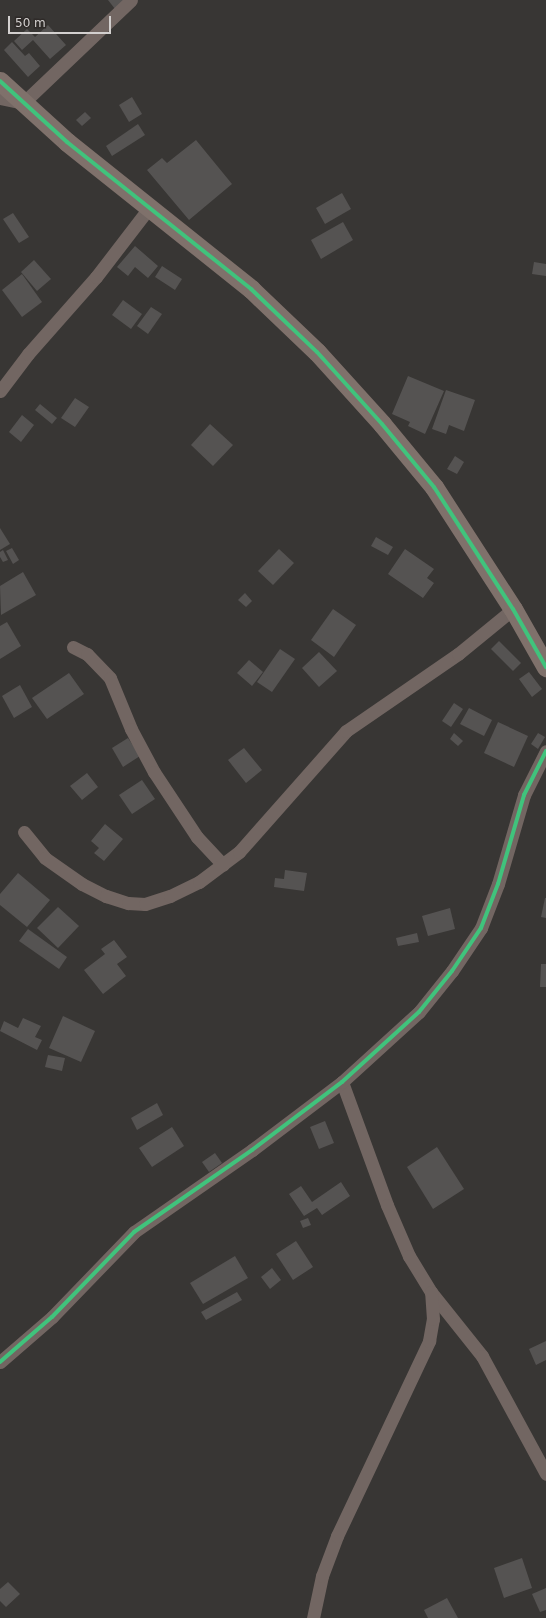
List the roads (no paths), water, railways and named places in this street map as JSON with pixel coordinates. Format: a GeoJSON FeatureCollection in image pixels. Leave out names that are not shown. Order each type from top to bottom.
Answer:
{"type":"FeatureCollection","features":[{"type":"Feature","properties":{"kind":"street"},"geometry":{"type":"LineString","coordinates":[[23,103],[131,0]]}},
{"type":"Feature","properties":{"kind":"street"},"geometry":{"type":"LineString","coordinates":[[0,81],[23,103],[149,208],[251,289],[317,352],[382,424],[434,487],[513,609],[546,667]]}},
{"type":"Feature","properties":{"kind":"street"},"geometry":{"type":"LineString","coordinates":[[0,98],[23,103]]}},
{"type":"Feature","properties":{"kind":"street"},"geometry":{"type":"LineString","coordinates":[[0,391],[28,354],[96,277],[149,208]]}},
{"type":"Feature","properties":{"kind":"street"},"geometry":{"type":"LineString","coordinates":[[24,832],[45,858],[82,884],[128,903],[145,904],[170,896],[200,882],[240,852],[281,807],[301,780],[346,731],[458,654],[513,609]]}},
{"type":"Feature","properties":{"kind":"street"},"geometry":{"type":"LineString","coordinates":[[73,647],[87,654],[110,678],[132,729],[154,772],[197,838],[223,865]]}},
{"type":"Feature","properties":{"kind":"street"},"geometry":{"type":"LineString","coordinates":[[0,1362],[52,1317],[134,1232],[252,1150],[342,1082],[419,1012],[452,971],[481,928],[498,884],[524,795],[546,751]]}},
{"type":"Feature","properties":{"kind":"street"},"geometry":{"type":"LineString","coordinates":[[342,1082],[388,1205],[409,1256],[430,1292],[482,1356],[546,1474]]}},
{"type":"Feature","properties":{"kind":"street"},"geometry":{"type":"LineString","coordinates":[[313,1618],[322,1576],[337,1536],[429,1341],[433,1319],[430,1292]]}}]}
